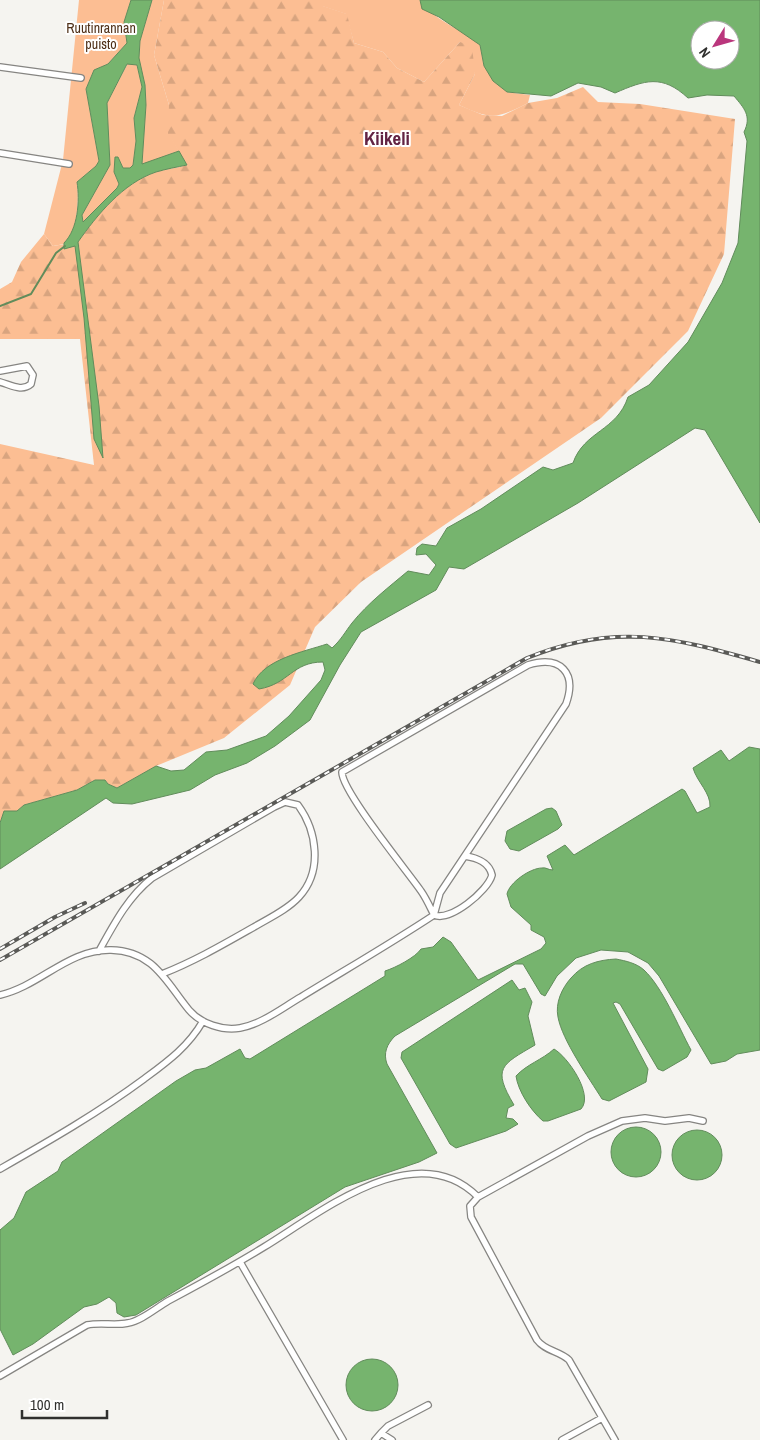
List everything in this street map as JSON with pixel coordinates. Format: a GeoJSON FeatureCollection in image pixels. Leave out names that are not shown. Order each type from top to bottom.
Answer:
{"type":"FeatureCollection","features":[{"type":"Feature","properties":{"kind":"street"},"geometry":{"type":"LineString","coordinates":[[0,67],[81,78]]}},
{"type":"Feature","properties":{"kind":"street"},"geometry":{"type":"LineString","coordinates":[[0,153],[69,164]]}},
{"type":"Feature","properties":{"kind":"street"},"geometry":{"type":"LineString","coordinates":[[0,370],[27,366],[32,370],[33,378],[31,384],[24,388],[0,382]]}},
{"type":"Feature","properties":{"kind":"street"},"geometry":{"type":"LineString","coordinates":[[0,995],[22,986],[78,956],[113,950],[133,954],[146,960],[162,974],[191,1012],[203,1020],[229,1029],[253,1024],[384,948],[434,915],[440,893],[566,704],[571,691],[570,682],[559,665],[551,661],[541,661],[528,665],[342,772],[344,782],[364,814],[422,893],[434,915],[442,917],[450,914],[477,896],[489,883],[492,875],[489,868],[477,858],[465,856]]}},
{"type":"Feature","properties":{"kind":"street"},"geometry":{"type":"LineString","coordinates":[[99,951],[118,916],[141,887],[152,878],[274,807],[285,802],[298,805],[312,830],[316,844],[310,878],[299,896],[279,912],[195,961],[162,974]]}},
{"type":"Feature","properties":{"kind":"street"},"geometry":{"type":"LineString","coordinates":[[0,1169],[107,1107],[180,1051],[192,1039],[203,1020]]}},
{"type":"Feature","properties":{"kind":"street"},"geometry":{"type":"LineString","coordinates":[[615,1440],[569,1360],[560,1353],[544,1347],[537,1340],[470,1217],[470,1206],[478,1196],[588,1136],[622,1122],[645,1118],[664,1121],[690,1118],[703,1121]]}},
{"type":"Feature","properties":{"kind":"street"},"geometry":{"type":"LineString","coordinates":[[0,1376],[87,1325],[129,1323],[240,1262],[351,1194],[389,1178],[419,1174],[445,1177],[460,1183],[478,1196]]}},
{"type":"Feature","properties":{"kind":"street"},"geometry":{"type":"LineString","coordinates":[[240,1262],[343,1440]]}},
{"type":"Feature","properties":{"kind":"street"},"geometry":{"type":"LineString","coordinates":[[375,1440],[388,1426],[428,1405]]}},
{"type":"Feature","properties":{"kind":"street"},"geometry":{"type":"LineString","coordinates":[[562,1440],[602,1418]]}},
{"type":"Feature","properties":{"kind":"street"},"geometry":{"type":"LineString","coordinates":[[381,1432],[392,1440]]}},
{"type":"Feature","properties":{"kind":"green space","name":"Ruutinrannan puisto"},"geometry":{"type":"Polygon","coordinates":[[[79,0],[131,0],[124,22],[127,43],[108,64],[94,70],[86,89],[99,161],[96,166],[77,182],[77,215],[73,232],[64,244],[53,246],[44,234],[63,160],[79,0]]]}},
{"type":"Feature","properties":{"kind":"green space"},"geometry":{"type":"Polygon","coordinates":[[[152,0],[164,0],[154,55],[169,105],[169,134],[179,151],[142,165],[146,105],[145,85],[139,59],[140,41],[152,0]]]}},
{"type":"Feature","properties":{"kind":"green space"},"geometry":{"type":"Polygon","coordinates":[[[164,0],[322,0],[323,6],[347,14],[354,43],[383,52],[397,68],[424,82],[460,42],[472,46],[475,74],[459,105],[483,115],[502,116],[528,103],[557,98],[583,87],[598,102],[640,104],[735,119],[724,254],[688,331],[601,418],[361,582],[315,627],[290,685],[224,738],[156,766],[117,788],[108,784],[105,780],[95,780],[77,790],[24,805],[17,811],[4,812],[0,823],[0,444],[94,465],[80,339],[0,339],[0,289],[12,282],[21,262],[44,234],[53,246],[78,242],[102,211],[133,184],[156,172],[187,165],[168,134],[169,105],[154,55],[164,0]]]}},
{"type":"Feature","properties":{"kind":"green space"},"geometry":{"type":"Polygon","coordinates":[[[322,0],[420,0],[433,14],[480,45],[484,66],[507,92],[530,95],[528,103],[501,115],[494,116],[479,113],[459,105],[475,74],[460,42],[424,82],[397,68],[383,52],[354,43],[346,14],[322,6],[322,0]]]}},
{"type":"Feature","properties":{"kind":"green space"},"geometry":{"type":"Polygon","coordinates":[[[128,63],[137,65],[142,87],[134,118],[136,141],[133,165],[130,168],[123,168],[118,157],[114,172],[119,184],[117,188],[83,222],[82,215],[110,165],[107,103],[128,63]]]}},
{"type":"Feature","properties":{"kind":"shaded area"},"geometry":{"type":"Polygon","coordinates":[[[131,0],[152,0],[140,41],[139,58],[145,85],[146,105],[142,164],[179,151],[187,165],[156,172],[133,184],[102,211],[78,242],[99,406],[103,458],[94,439],[84,318],[75,246],[64,249],[64,243],[69,237],[77,214],[77,182],[96,166],[99,161],[86,89],[94,70],[108,64],[127,43],[124,22],[131,0]],[[127,64],[107,103],[110,165],[82,215],[83,222],[119,184],[114,172],[115,157],[118,157],[123,168],[130,168],[133,165],[136,141],[134,118],[142,87],[137,65],[127,64]]]}},
{"type":"Feature","properties":{"kind":"shaded area"},"geometry":{"type":"Polygon","coordinates":[[[420,0],[760,0],[760,523],[705,430],[695,428],[578,503],[464,569],[449,567],[436,590],[361,632],[340,665],[310,720],[275,746],[247,763],[215,775],[190,790],[132,804],[113,803],[106,798],[0,869],[0,823],[4,811],[17,811],[24,805],[77,790],[95,780],[105,780],[108,784],[117,788],[156,766],[171,771],[184,770],[206,752],[227,750],[266,736],[289,716],[321,680],[325,670],[323,662],[313,663],[297,669],[277,683],[259,689],[253,684],[258,675],[275,662],[285,658],[327,644],[332,648],[365,609],[408,571],[429,575],[436,565],[426,554],[416,555],[417,548],[422,544],[436,546],[447,528],[481,509],[543,467],[553,470],[573,463],[578,452],[585,444],[616,417],[628,397],[649,385],[688,342],[722,283],[738,243],[747,141],[744,132],[747,121],[746,112],[734,96],[707,95],[688,98],[679,90],[661,82],[635,85],[615,93],[601,87],[578,83],[551,96],[507,92],[493,81],[484,66],[480,45],[439,17],[422,9],[420,0]]]}},
{"type":"Feature","properties":{"kind":"shaded area"},"geometry":{"type":"Polygon","coordinates":[[[749,747],[760,749],[760,1050],[737,1054],[726,1061],[711,1064],[659,976],[648,963],[628,952],[601,950],[576,958],[557,976],[545,996],[541,994],[523,964],[515,964],[395,1036],[388,1045],[385,1056],[387,1064],[437,1153],[419,1162],[345,1187],[136,1315],[124,1317],[117,1313],[116,1303],[109,1297],[97,1304],[84,1307],[33,1344],[13,1355],[0,1329],[0,1230],[14,1218],[26,1192],[58,1171],[62,1162],[176,1081],[195,1070],[206,1068],[240,1049],[245,1058],[250,1059],[385,976],[385,971],[405,962],[421,949],[433,947],[443,937],[451,942],[478,980],[541,949],[546,943],[544,937],[531,930],[531,925],[511,907],[507,894],[516,881],[526,873],[537,869],[553,870],[547,856],[565,845],[574,855],[682,789],[697,813],[710,807],[706,792],[693,768],[721,750],[729,761],[749,747]]]}},
{"type":"Feature","properties":{"kind":"shaded area"},"geometry":{"type":"Polygon","coordinates":[[[552,808],[556,811],[562,825],[558,829],[519,851],[510,849],[505,841],[507,831],[546,809],[552,808]]]}},
{"type":"Feature","properties":{"kind":"shaded area"},"geometry":{"type":"Polygon","coordinates":[[[616,959],[638,966],[651,978],[664,997],[691,1050],[687,1057],[663,1071],[658,1069],[620,1004],[613,1003],[648,1069],[646,1082],[609,1101],[602,1099],[570,1048],[557,1012],[558,1001],[562,991],[576,973],[591,964],[603,960],[616,959]]]}},
{"type":"Feature","properties":{"kind":"shaded area"},"geometry":{"type":"Polygon","coordinates":[[[512,980],[519,990],[525,988],[532,1002],[528,1016],[535,1045],[508,1063],[502,1075],[507,1093],[514,1105],[508,1108],[506,1118],[513,1119],[518,1124],[506,1131],[456,1148],[450,1144],[401,1058],[402,1052],[512,980]]]}},
{"type":"Feature","properties":{"kind":"shaded area"},"geometry":{"type":"Polygon","coordinates":[[[554,1049],[566,1060],[578,1077],[582,1086],[584,1103],[581,1109],[548,1121],[543,1121],[526,1100],[519,1088],[516,1076],[554,1049]]]}},
{"type":"Feature","properties":{"kind":"shaded area"},"geometry":{"type":"Polygon","coordinates":[[[631,1127],[641,1127],[654,1134],[661,1147],[661,1157],[654,1170],[641,1177],[631,1177],[622,1173],[615,1166],[611,1157],[611,1147],[615,1138],[622,1131],[631,1127]]]}},
{"type":"Feature","properties":{"kind":"shaded area"},"geometry":{"type":"Polygon","coordinates":[[[692,1130],[702,1130],[715,1137],[722,1150],[722,1160],[715,1173],[702,1180],[692,1180],[683,1176],[676,1169],[672,1160],[672,1150],[676,1141],[683,1134],[692,1130]]]}},
{"type":"Feature","properties":{"kind":"shaded area"},"geometry":{"type":"Polygon","coordinates":[[[372,1359],[386,1363],[394,1371],[398,1385],[394,1399],[386,1407],[372,1411],[358,1407],[350,1399],[346,1385],[350,1371],[358,1363],[372,1359]]]}},
{"type":"Feature","properties":{"kind":"waterway"},"geometry":{"type":"LineString","coordinates":[[0,306],[31,294],[56,253],[65,246]]}},
{"type":"Feature","properties":{"kind":"railway"},"geometry":{"type":"LineString","coordinates":[[0,960],[527,658],[588,640],[644,637],[699,646],[760,662]]}},
{"type":"Feature","properties":{"kind":"railway"},"geometry":{"type":"LineString","coordinates":[[0,949],[55,917],[85,903]]}},
{"type":"Feature","properties":{"kind":"district","name":"Kiikeli"},"geometry":{"type":"Point","coordinates":[387,138]}}]}
